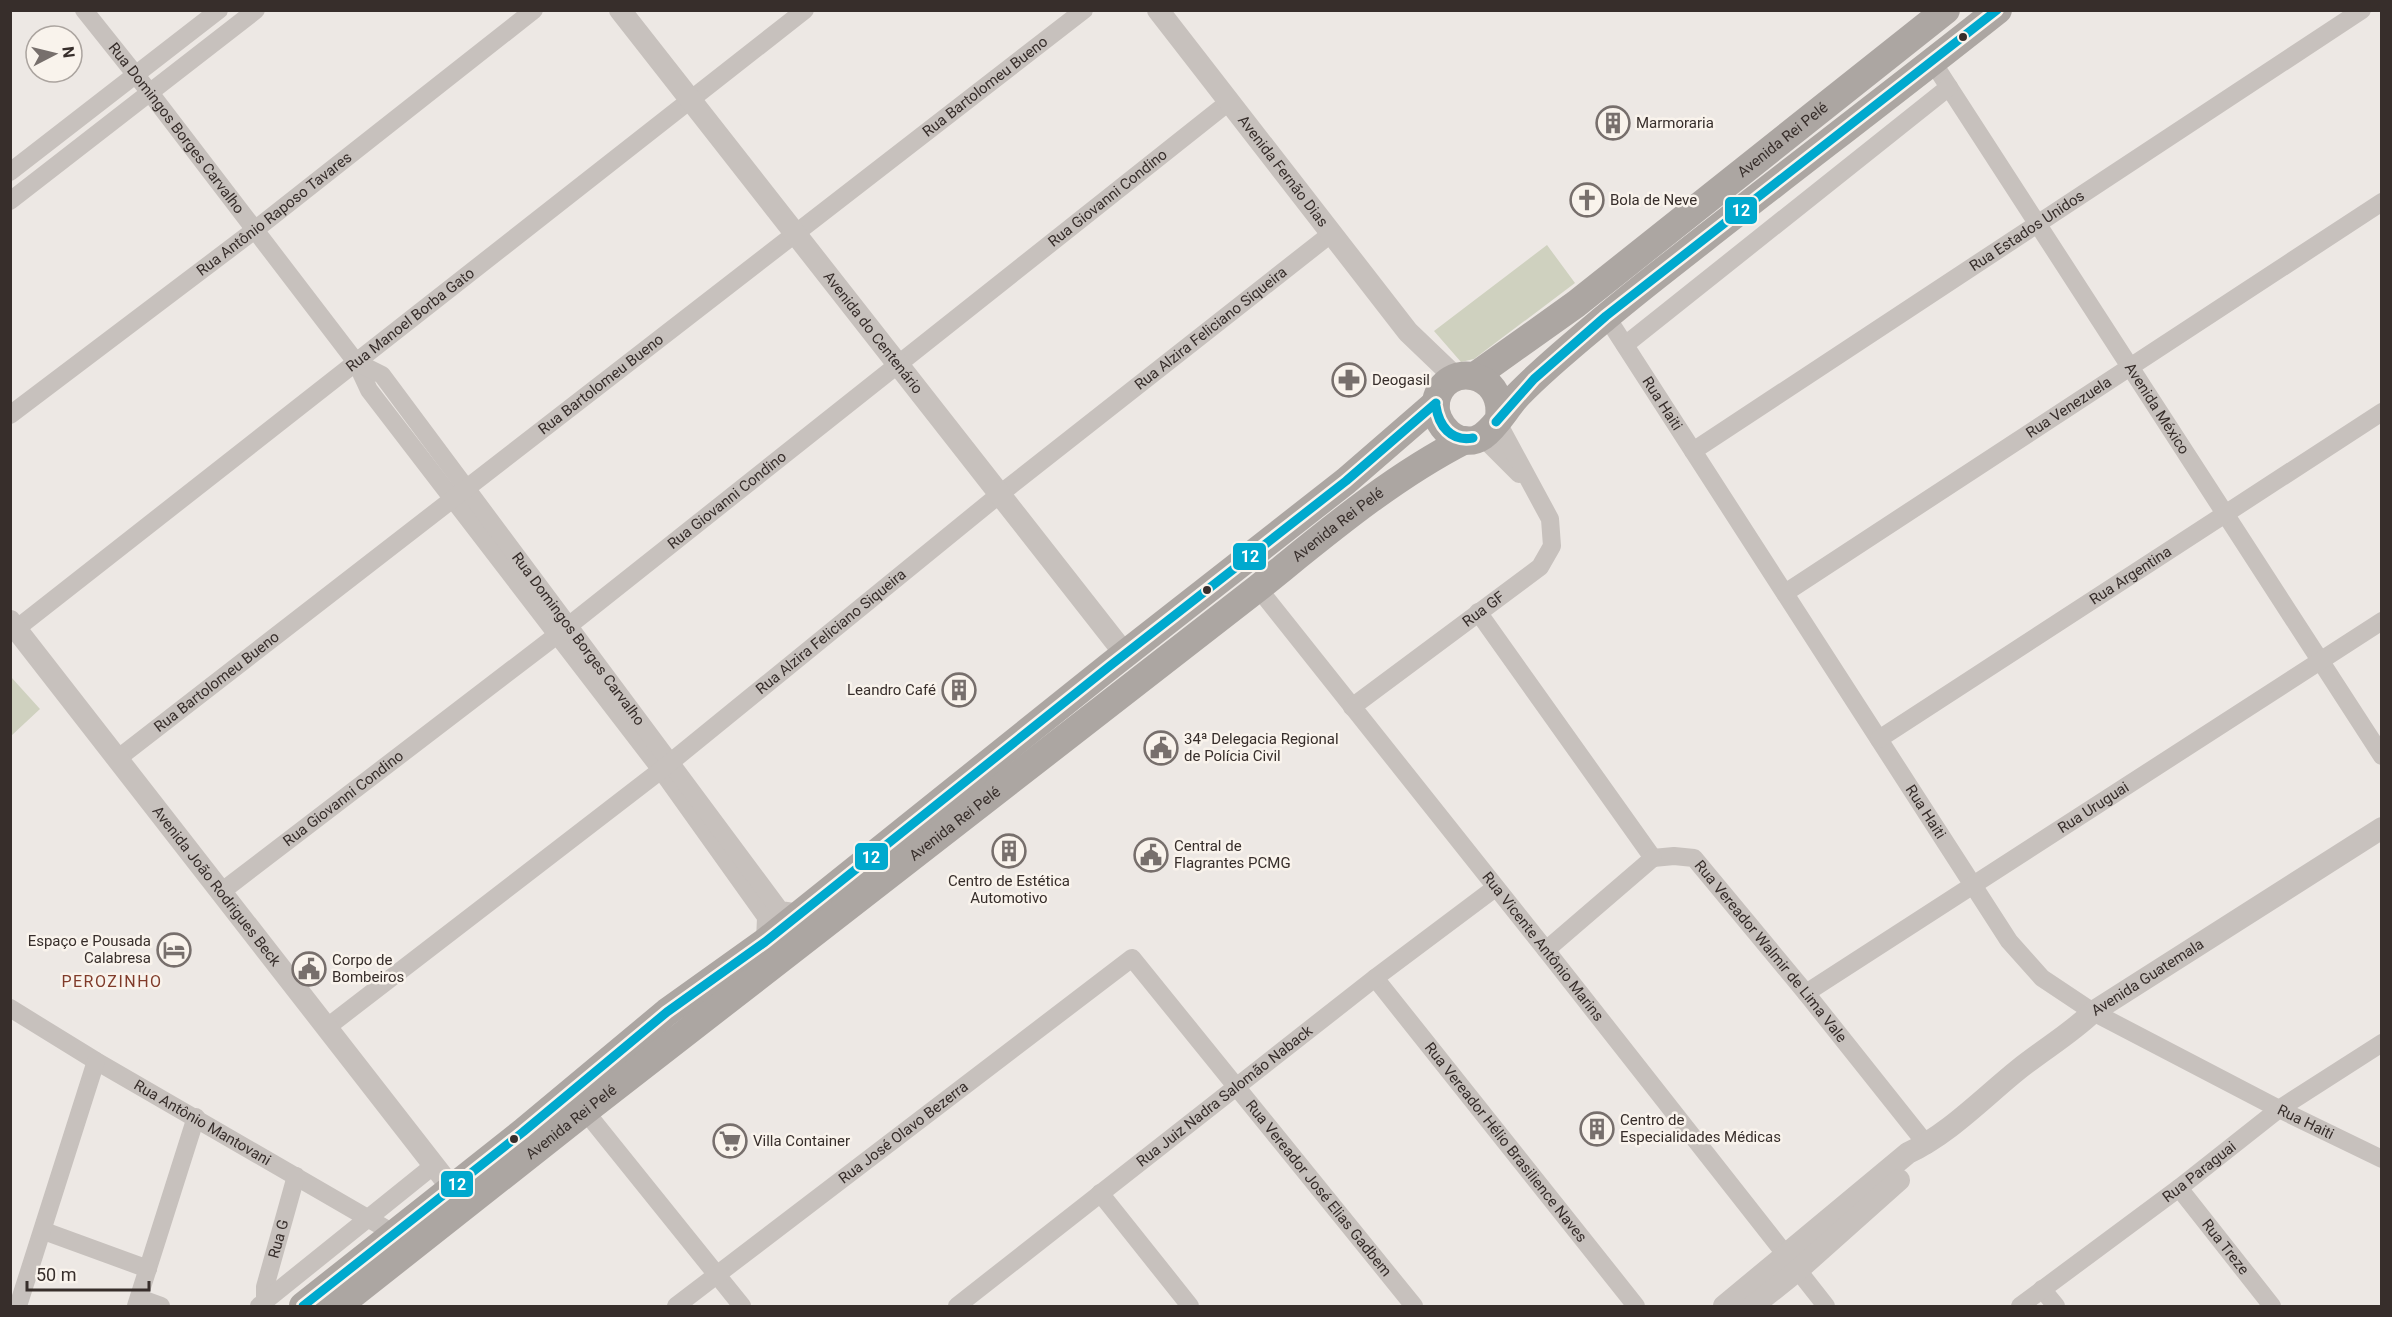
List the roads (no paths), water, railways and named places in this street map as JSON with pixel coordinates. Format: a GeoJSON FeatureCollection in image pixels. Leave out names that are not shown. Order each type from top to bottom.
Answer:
{"type":"FeatureCollection","features":[{"type":"Feature","properties":{"kind":"main road","name":"Avenida Rei Pelé"},"geometry":{"type":"LineString","coordinates":[[339,1306],[459,1198],[523,1132],[667,1012],[765,942],[1125,654],[1346,481],[1451,388],[1576,304],[1946,10]]}},
{"type":"Feature","properties":{"kind":"main road","name":"Avenida Rei Pelé"},"geometry":{"type":"LineString","coordinates":[[303,1306],[395,1234],[459,1198],[585,1111],[1258,588],[1353,511],[1410,473],[1486,429],[1534,379],[1606,316],[1998,10]]}},
{"type":"Feature","properties":{"kind":"main road"},"geometry":{"type":"LineString","coordinates":[[1485,380],[1493,387],[1500,407],[1486,429],[1446,432],[1436,414],[1451,388],[1485,380]]}},
{"type":"Feature","properties":{"kind":"street","name":"Rua Domingos Borges Carvalho"},"geometry":{"type":"LineString","coordinates":[[84,10],[152,94],[357,362],[369,390],[452,499],[563,630]]}},
{"type":"Feature","properties":{"kind":"street"},"geometry":{"type":"LineString","coordinates":[[10,172],[219,10]]}},
{"type":"Feature","properties":{"kind":"street"},"geometry":{"type":"LineString","coordinates":[[10,201],[152,94],[256,10]]}},
{"type":"Feature","properties":{"kind":"street","name":"Rua Antônio Raposo Tavares"},"geometry":{"type":"LineString","coordinates":[[10,415],[256,229],[534,10]]}},
{"type":"Feature","properties":{"kind":"street","name":"Avenida do Centenário"},"geometry":{"type":"LineString","coordinates":[[620,10],[1125,654]]}},
{"type":"Feature","properties":{"kind":"street","name":"Rua Manoel Borba Gato"},"geometry":{"type":"LineString","coordinates":[[14,625],[357,362],[805,10]]}},
{"type":"Feature","properties":{"kind":"street","name":"Rua Bartolomeu Bueno"},"geometry":{"type":"LineString","coordinates":[[117,759],[1084,10]]}},
{"type":"Feature","properties":{"kind":"street","name":"Avenida Fernão Dias"},"geometry":{"type":"LineString","coordinates":[[1158,10],[1451,388]]}},
{"type":"Feature","properties":{"kind":"street","name":"Rua Estados Unidos"},"geometry":{"type":"LineString","coordinates":[[1693,451],[2362,10]]}},
{"type":"Feature","properties":{"kind":"street","name":"Avenida México"},"geometry":{"type":"LineString","coordinates":[[1932,61],[2382,756]]}},
{"type":"Feature","properties":{"kind":"street"},"geometry":{"type":"LineString","coordinates":[[1625,345],[1949,87]]}},
{"type":"Feature","properties":{"kind":"street","name":"Rua Giovanni Condino"},"geometry":{"type":"LineString","coordinates":[[221,892],[563,630],[1230,101]]}},
{"type":"Feature","properties":{"kind":"street","name":"Rua Venezuela"},"geometry":{"type":"LineString","coordinates":[[1785,593],[2382,202]]}},
{"type":"Feature","properties":{"kind":"street","name":"Rua Alzira Feliciano Siqueira"},"geometry":{"type":"LineString","coordinates":[[326,1028],[665,766],[1000,494],[1332,233]]}},
{"type":"Feature","properties":{"kind":"street","name":"Rua Haiti"},"geometry":{"type":"LineString","coordinates":[[1606,316],[2009,941],[2042,978],[2093,1012],[2279,1109],[2382,1159]]}},
{"type":"Feature","properties":{"kind":"street","name":"Rua Domingos Borges Carvalho"},"geometry":{"type":"LineString","coordinates":[[357,362],[382,375],[468,487],[563,630],[665,766],[780,910],[800,913]]}},
{"type":"Feature","properties":{"kind":"street","name":"Rua Argentina"},"geometry":{"type":"LineString","coordinates":[[1879,739],[2382,412]]}},
{"type":"Feature","properties":{"kind":"street","name":"Rua GF"},"geometry":{"type":"LineString","coordinates":[[1352,707],[1540,567],[1552,546],[1550,519],[1529,483],[1486,429]]}},
{"type":"Feature","properties":{"kind":"street","name":"Rua Vicente Antônio Marins"},"geometry":{"type":"LineString","coordinates":[[1258,588],[1826,1306]]}},
{"type":"Feature","properties":{"kind":"street"},"geometry":{"type":"LineString","coordinates":[[1478,612],[1653,858],[1546,950]]}},
{"type":"Feature","properties":{"kind":"street","name":"Rua Uruguai"},"geometry":{"type":"LineString","coordinates":[[1806,993],[2382,621]]}},
{"type":"Feature","properties":{"kind":"street","name":"Avenida João Rodrigues Beck"},"geometry":{"type":"LineString","coordinates":[[14,625],[459,1198]]}},
{"type":"Feature","properties":{"kind":"street","name":"Rua Domingos Borges Carvalho"},"geometry":{"type":"LineString","coordinates":[[665,766],[766,917],[765,942]]}},
{"type":"Feature","properties":{"kind":"street","name":"Avenida Guatemala"},"geometry":{"type":"LineString","coordinates":[[1792,1264],[1917,1165],[1927,1145],[2021,1067],[2075,1030],[2093,1012],[2382,828]]}},
{"type":"Feature","properties":{"kind":"street","name":"Rua Vereador Walmir de Lima Vale"},"geometry":{"type":"LineString","coordinates":[[1653,858],[1674,856],[1694,858],[1806,993],[1927,1145]]}},
{"type":"Feature","properties":{"kind":"street","name":"Rua Juiz Nadra Salomão Naback"},"geometry":{"type":"LineString","coordinates":[[963,1305],[1100,1193],[1375,978],[1495,888]]}},
{"type":"Feature","properties":{"kind":"street","name":"Rua Vereador José Elias Gadbem"},"geometry":{"type":"LineString","coordinates":[[1132,957],[1414,1306]]}},
{"type":"Feature","properties":{"kind":"street","name":"Rua José Olavo Bezerra"},"geometry":{"type":"LineString","coordinates":[[676,1306],[1132,957]]}},
{"type":"Feature","properties":{"kind":"street","name":"Rua Vereador Hélio Brasilience Naves"},"geometry":{"type":"LineString","coordinates":[[1375,978],[1635,1306]]}},
{"type":"Feature","properties":{"kind":"street","name":"Rua Antônio Mantovani"},"geometry":{"type":"LineString","coordinates":[[10,1008],[96,1061],[395,1234]]}},
{"type":"Feature","properties":{"kind":"street","name":"Rua Paraguai"},"geometry":{"type":"LineString","coordinates":[[2020,1306],[2179,1188],[2279,1109],[2382,1043]]}},
{"type":"Feature","properties":{"kind":"street"},"geometry":{"type":"LineString","coordinates":[[18,1306],[44,1231],[96,1061]]}},
{"type":"Feature","properties":{"kind":"street"},"geometry":{"type":"LineString","coordinates":[[585,1111],[742,1306]]}},
{"type":"Feature","properties":{"kind":"street"},"geometry":{"type":"LineString","coordinates":[[161,1306],[137,1302],[196,1117]]}},
{"type":"Feature","properties":{"kind":"street"},"geometry":{"type":"LineString","coordinates":[[262,1304],[433,1166]]}},
{"type":"Feature","properties":{"kind":"street","name":"Rua G"},"geometry":{"type":"LineString","coordinates":[[262,1304],[296,1176]]}},
{"type":"Feature","properties":{"kind":"street","name":"Rua Treze"},"geometry":{"type":"LineString","coordinates":[[2179,1188],[2272,1306]]}},
{"type":"Feature","properties":{"kind":"street"},"geometry":{"type":"LineString","coordinates":[[1100,1193],[1190,1306]]}},
{"type":"Feature","properties":{"kind":"street"},"geometry":{"type":"LineString","coordinates":[[44,1231],[148,1269]]}},
{"type":"Feature","properties":{"kind":"street"},"geometry":{"type":"LineString","coordinates":[[1724,1306],[1792,1264]]}},
{"type":"Feature","properties":{"kind":"street"},"geometry":{"type":"LineString","coordinates":[[1753,1306],[1792,1264]]}},
{"type":"Feature","properties":{"kind":"street"},"geometry":{"type":"LineString","coordinates":[[2042,1289],[2056,1306]]}},
{"type":"Feature","properties":{"kind":"place","name":"Marmoraria"},"geometry":{"type":"Point","coordinates":[1613,123]}},
{"type":"Feature","properties":{"kind":"place","name":"Bola de Neve"},"geometry":{"type":"Point","coordinates":[1587,200]}},
{"type":"Feature","properties":{"kind":"place","name":"Deogasil"},"geometry":{"type":"Point","coordinates":[1349,380]}},
{"type":"Feature","properties":{"kind":"place","name":"Leandro Café"},"geometry":{"type":"Point","coordinates":[959,690]}},
{"type":"Feature","properties":{"kind":"place","name":"34ª Delegacia Regional de Polícia Civil"},"geometry":{"type":"Point","coordinates":[1161,748]}},
{"type":"Feature","properties":{"kind":"place","name":"Centro de Estética Automotivo"},"geometry":{"type":"Point","coordinates":[1009,851]}},
{"type":"Feature","properties":{"kind":"place","name":"Central de Flagrantes PCMG"},"geometry":{"type":"Point","coordinates":[1151,855]}},
{"type":"Feature","properties":{"kind":"place","name":"Espaço e Pousada Calabresa"},"geometry":{"type":"Point","coordinates":[174,950]}},
{"type":"Feature","properties":{"kind":"place","name":"Corpo de Bombeiros"},"geometry":{"type":"Point","coordinates":[309,969]}},
{"type":"Feature","properties":{"kind":"place","name":"Centro de Especialidades Médicas"},"geometry":{"type":"Point","coordinates":[1597,1129]}},
{"type":"Feature","properties":{"kind":"place","name":"Villa Container"},"geometry":{"type":"Point","coordinates":[730,1141]}},
{"type":"Feature","properties":{"kind":"district","name":"PEROZINHO"},"geometry":{"type":"Point","coordinates":[112,981]}}]}
